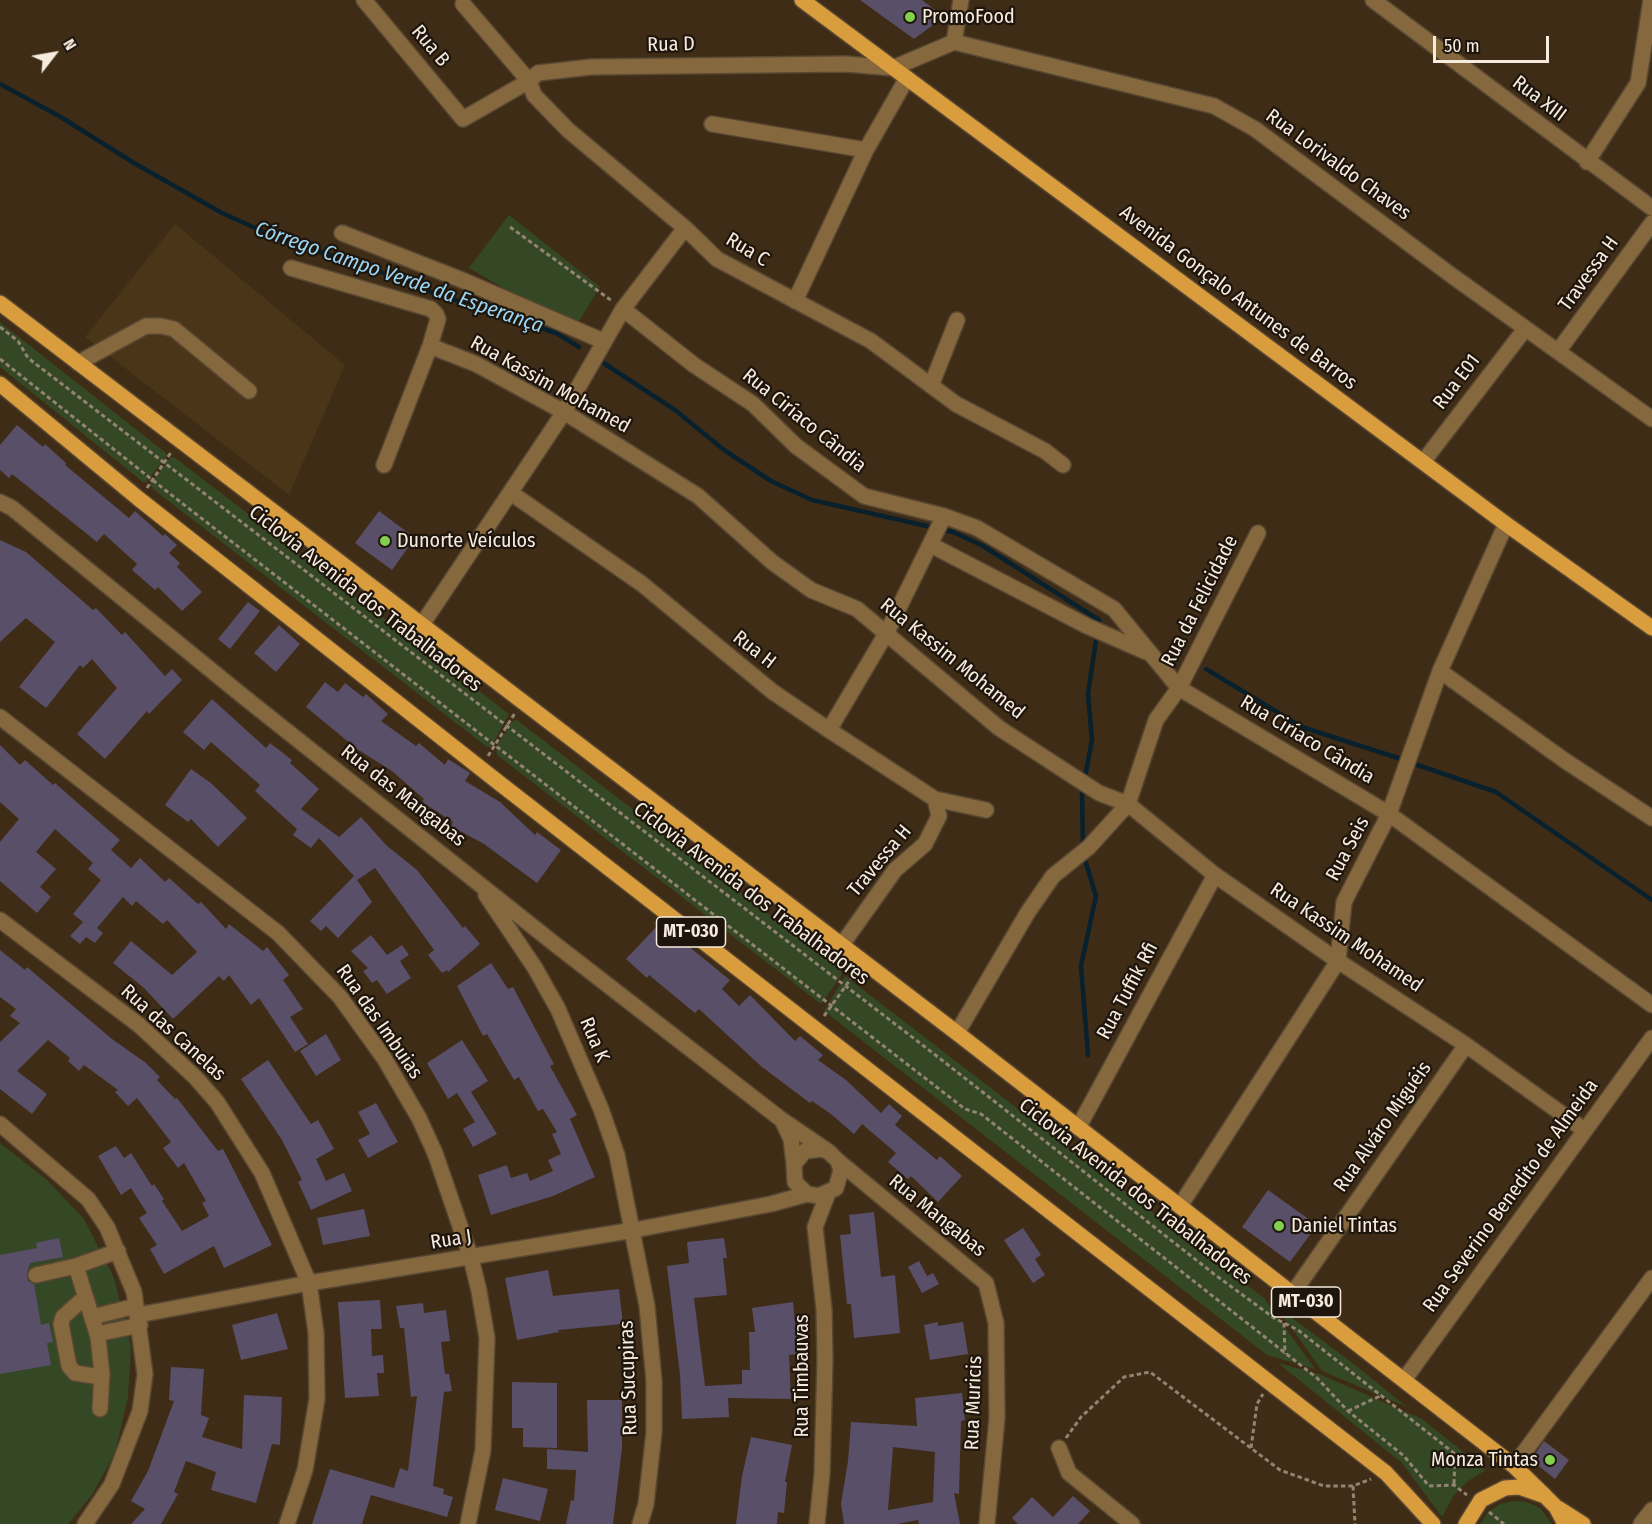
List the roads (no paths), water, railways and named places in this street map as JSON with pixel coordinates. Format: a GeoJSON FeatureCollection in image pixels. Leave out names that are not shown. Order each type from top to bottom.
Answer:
{"type":"FeatureCollection","features":[{"type":"Feature","properties":{"kind":"main road","name":"Avenida Gonçalo Antunes de Barros"},"geometry":{"type":"LineString","coordinates":[[802,0],[1506,524],[1652,628]]}},
{"type":"Feature","properties":{"kind":"main road","name":"MT-030"},"geometry":{"type":"LineString","coordinates":[[0,303],[423,623],[957,1033],[1514,1466],[1556,1507],[1583,1524]]}},
{"type":"Feature","properties":{"kind":"main road","name":"MT-030"},"geometry":{"type":"LineString","coordinates":[[0,384],[139,499],[480,768],[1386,1473],[1433,1524]]}},
{"type":"Feature","properties":{"kind":"main road"},"geometry":{"type":"LineString","coordinates":[[1401,1488],[1417,1524]]}},
{"type":"Feature","properties":{"kind":"main road"},"geometry":{"type":"LineString","coordinates":[[1466,1524],[1480,1500],[1505,1488],[1532,1490],[1545,1496]]}},
{"type":"Feature","properties":{"kind":"main road","name":"MT-030"},"geometry":{"type":"LineString","coordinates":[[1556,1507],[1565,1524]]}},
{"type":"Feature","properties":{"kind":"street","name":"Rua B"},"geometry":{"type":"LineString","coordinates":[[364,0],[463,119]]}},
{"type":"Feature","properties":{"kind":"street"},"geometry":{"type":"LineString","coordinates":[[893,68],[954,42],[961,0]]}},
{"type":"Feature","properties":{"kind":"street","name":"Rua XIII"},"geometry":{"type":"LineString","coordinates":[[1372,0],[1587,162],[1652,208]]}},
{"type":"Feature","properties":{"kind":"street"},"geometry":{"type":"LineString","coordinates":[[1587,162],[1638,83],[1650,1]]}},
{"type":"Feature","properties":{"kind":"street","name":"Rua C"},"geometry":{"type":"LineString","coordinates":[[463,4],[529,81],[534,95],[568,130],[685,228],[717,259],[871,341],[956,404],[1045,451],[1063,465]]}},
{"type":"Feature","properties":{"kind":"street","name":"Rua Lorivaldo Chaves"},"geometry":{"type":"LineString","coordinates":[[954,42],[1214,106],[1255,129],[1525,329],[1559,350],[1652,419]]}},
{"type":"Feature","properties":{"kind":"street","name":"Rua D"},"geometry":{"type":"LineString","coordinates":[[463,119],[529,81],[538,73],[591,67],[846,64],[893,68]]}},
{"type":"Feature","properties":{"kind":"street"},"geometry":{"type":"LineString","coordinates":[[795,301],[866,150],[907,78]]}},
{"type":"Feature","properties":{"kind":"street"},"geometry":{"type":"LineString","coordinates":[[712,124],[866,150]]}},
{"type":"Feature","properties":{"kind":"street","name":"Travessa H"},"geometry":{"type":"LineString","coordinates":[[1559,350],[1652,223]]}},
{"type":"Feature","properties":{"kind":"street"},"geometry":{"type":"LineString","coordinates":[[423,623],[564,412],[623,309],[685,228]]}},
{"type":"Feature","properties":{"kind":"street"},"geometry":{"type":"LineString","coordinates":[[342,233],[462,280],[603,341]]}},
{"type":"Feature","properties":{"kind":"street"},"geometry":{"type":"LineString","coordinates":[[291,268],[431,309],[438,319],[430,346],[384,465]]}},
{"type":"Feature","properties":{"kind":"street","name":"Rua Ciríaco Cândia"},"geometry":{"type":"LineString","coordinates":[[623,309],[694,365],[753,404],[796,446],[864,496],[938,528],[977,528],[1114,609],[1179,688],[1389,814],[1652,1005]]}},
{"type":"Feature","properties":{"kind":"street"},"geometry":{"type":"LineString","coordinates":[[932,386],[957,320]]}},
{"type":"Feature","properties":{"kind":"street"},"geometry":{"type":"LineString","coordinates":[[78,363],[146,326],[161,326],[174,329],[249,391]]}},
{"type":"Feature","properties":{"kind":"street","name":"Rua E01"},"geometry":{"type":"LineString","coordinates":[[1423,462],[1525,329]]}},
{"type":"Feature","properties":{"kind":"street","name":"Rua Kassim Mohamed"},"geometry":{"type":"LineString","coordinates":[[430,346],[476,364],[564,412],[698,496],[772,562],[811,590],[857,609],[887,632],[999,728],[1093,788],[1128,804],[1215,874],[1338,961],[1467,1045],[1583,1129]]}},
{"type":"Feature","properties":{"kind":"street","name":"Rua H"},"geometry":{"type":"LineString","coordinates":[[511,493],[642,584],[773,692],[829,730],[935,799],[986,810]]}},
{"type":"Feature","properties":{"kind":"street","name":"Rua das Mangabas"},"geometry":{"type":"LineString","coordinates":[[0,502],[12,508],[478,883],[782,1120],[834,1156]]}},
{"type":"Feature","properties":{"kind":"street","name":"Rua Seis"},"geometry":{"type":"LineString","coordinates":[[1180,1206],[1338,961],[1344,902],[1389,814],[1440,671],[1506,524]]}},
{"type":"Feature","properties":{"kind":"street"},"geometry":{"type":"LineString","coordinates":[[829,730],[887,632],[938,528],[1087,626],[1149,653]]}},
{"type":"Feature","properties":{"kind":"street","name":"Rua da Felicidade"},"geometry":{"type":"LineString","coordinates":[[1128,804],[1156,720],[1179,688],[1258,533]]}},
{"type":"Feature","properties":{"kind":"street"},"geometry":{"type":"LineString","coordinates":[[1440,671],[1563,760],[1652,818]]}},
{"type":"Feature","properties":{"kind":"street","name":"Rua das Imbuias"},"geometry":{"type":"LineString","coordinates":[[0,717],[239,900],[310,962],[340,997],[384,1058],[419,1118],[435,1153],[471,1258],[487,1338],[483,1450],[468,1524]]}},
{"type":"Feature","properties":{"kind":"street","name":"Travessa H"},"geometry":{"type":"LineString","coordinates":[[841,946],[895,870],[925,844],[939,816],[935,799]]}},
{"type":"Feature","properties":{"kind":"street"},"geometry":{"type":"LineString","coordinates":[[957,1033],[1028,912],[1053,876],[1089,847],[1128,804]]}},
{"type":"Feature","properties":{"kind":"street","name":"Rua Tuffik Rfi"},"geometry":{"type":"LineString","coordinates":[[1078,1128],[1215,874]]}},
{"type":"Feature","properties":{"kind":"street","name":"Rua K"},"geometry":{"type":"LineString","coordinates":[[478,883],[535,968],[558,1009],[601,1109],[616,1155],[634,1230]]}},
{"type":"Feature","properties":{"kind":"street","name":"Rua das Canelas"},"geometry":{"type":"LineString","coordinates":[[0,920],[139,1025],[196,1078],[217,1102],[262,1173],[309,1283],[316,1333],[317,1399],[304,1470],[287,1524]]}},
{"type":"Feature","properties":{"kind":"street","name":"Rua Severino Benedito de Almeida"},"geometry":{"type":"LineString","coordinates":[[1404,1380],[1583,1129],[1652,1038]]}},
{"type":"Feature","properties":{"kind":"street","name":"Rua Alváro Miguéis"},"geometry":{"type":"LineString","coordinates":[[1293,1293],[1467,1045]]}},
{"type":"Feature","properties":{"kind":"street"},"geometry":{"type":"LineString","coordinates":[[782,1120],[791,1139],[795,1182],[808,1195],[861,1183]]}},
{"type":"Feature","properties":{"kind":"street"},"geometry":{"type":"LineString","coordinates":[[0,1124],[88,1199],[107,1227],[118,1251],[138,1315],[144,1374],[140,1411],[112,1484],[85,1524]]}},
{"type":"Feature","properties":{"kind":"street"},"geometry":{"type":"LineString","coordinates":[[771,1204],[805,1151],[822,1149],[834,1156],[841,1170],[815,1227]]}},
{"type":"Feature","properties":{"kind":"street","name":"Rua Mangabas"},"geometry":{"type":"LineString","coordinates":[[834,1156],[861,1183],[961,1260],[986,1283]]}},
{"type":"Feature","properties":{"kind":"street","name":"Rua J"},"geometry":{"type":"LineString","coordinates":[[138,1315],[309,1283],[634,1230],[808,1195]]}},
{"type":"Feature","properties":{"kind":"street","name":"Rua Timbauvas"},"geometry":{"type":"LineString","coordinates":[[808,1195],[809,1216],[815,1227],[824,1309],[822,1474],[817,1524]]}},
{"type":"Feature","properties":{"kind":"street","name":"Rua Sucupiras"},"geometry":{"type":"LineString","coordinates":[[634,1230],[647,1306],[654,1381],[654,1432],[646,1504],[640,1524]]}},
{"type":"Feature","properties":{"kind":"street"},"geometry":{"type":"LineString","coordinates":[[36,1275],[76,1266],[118,1251]]}},
{"type":"Feature","properties":{"kind":"street"},"geometry":{"type":"LineString","coordinates":[[76,1266],[97,1334],[101,1377],[100,1409]]}},
{"type":"Feature","properties":{"kind":"street"},"geometry":{"type":"LineString","coordinates":[[1514,1466],[1652,1278]]}},
{"type":"Feature","properties":{"kind":"street","name":"Rua Muricis"},"geometry":{"type":"LineString","coordinates":[[986,1283],[996,1323],[997,1406],[987,1524]]}},
{"type":"Feature","properties":{"kind":"street"},"geometry":{"type":"LineString","coordinates":[[85,1297],[63,1317],[61,1324],[69,1366],[75,1373],[101,1377]]}},
{"type":"Feature","properties":{"kind":"street"},"geometry":{"type":"LineString","coordinates":[[92,1317],[138,1315]]}},
{"type":"Feature","properties":{"kind":"street"},"geometry":{"type":"LineString","coordinates":[[97,1334],[138,1315]]}},
{"type":"Feature","properties":{"kind":"street"},"geometry":{"type":"LineString","coordinates":[[1059,1449],[1069,1473],[1132,1524]]}},
{"type":"Feature","properties":{"kind":"street"},"geometry":{"type":"LineString","coordinates":[[1641,1524],[1652,1510]]}},
{"type":"Feature","properties":{"kind":"waterway","name":"Córrego Campo Verde da Esperança"},"geometry":{"type":"LineString","coordinates":[[0,84],[59,116],[134,163],[222,213],[291,244],[358,263],[431,292],[556,333],[579,347]]}},
{"type":"Feature","properties":{"kind":"waterway","name":"Córrego Campo Verde da Esperança"},"geometry":{"type":"LineString","coordinates":[[602,362],[675,410],[724,450],[771,481],[812,500],[953,532],[983,546],[1099,620],[1088,694],[1092,740],[1082,793],[1083,848]]}},
{"type":"Feature","properties":{"kind":"waterway","name":"Córrego Campo Verde da Esperança"},"geometry":{"type":"LineString","coordinates":[[1206,669],[1302,727],[1404,760]]}},
{"type":"Feature","properties":{"kind":"waterway","name":"Córrego Campo Verde da Esperança"},"geometry":{"type":"LineString","coordinates":[[1412,763],[1496,792],[1652,900]]}},
{"type":"Feature","properties":{"kind":"waterway"},"geometry":{"type":"LineString","coordinates":[[1084,857],[1096,896],[1081,966],[1088,1055]]}},
{"type":"Feature","properties":{"kind":"place","name":"PromoFood"},"geometry":{"type":"Point","coordinates":[910,17]}},
{"type":"Feature","properties":{"kind":"place","name":"Dunorte Veículos"},"geometry":{"type":"Point","coordinates":[385,541]}},
{"type":"Feature","properties":{"kind":"place","name":"Daniel Tintas"},"geometry":{"type":"Point","coordinates":[1279,1226]}},
{"type":"Feature","properties":{"kind":"place","name":"Monza Tintas"},"geometry":{"type":"Point","coordinates":[1550,1460]}}]}
